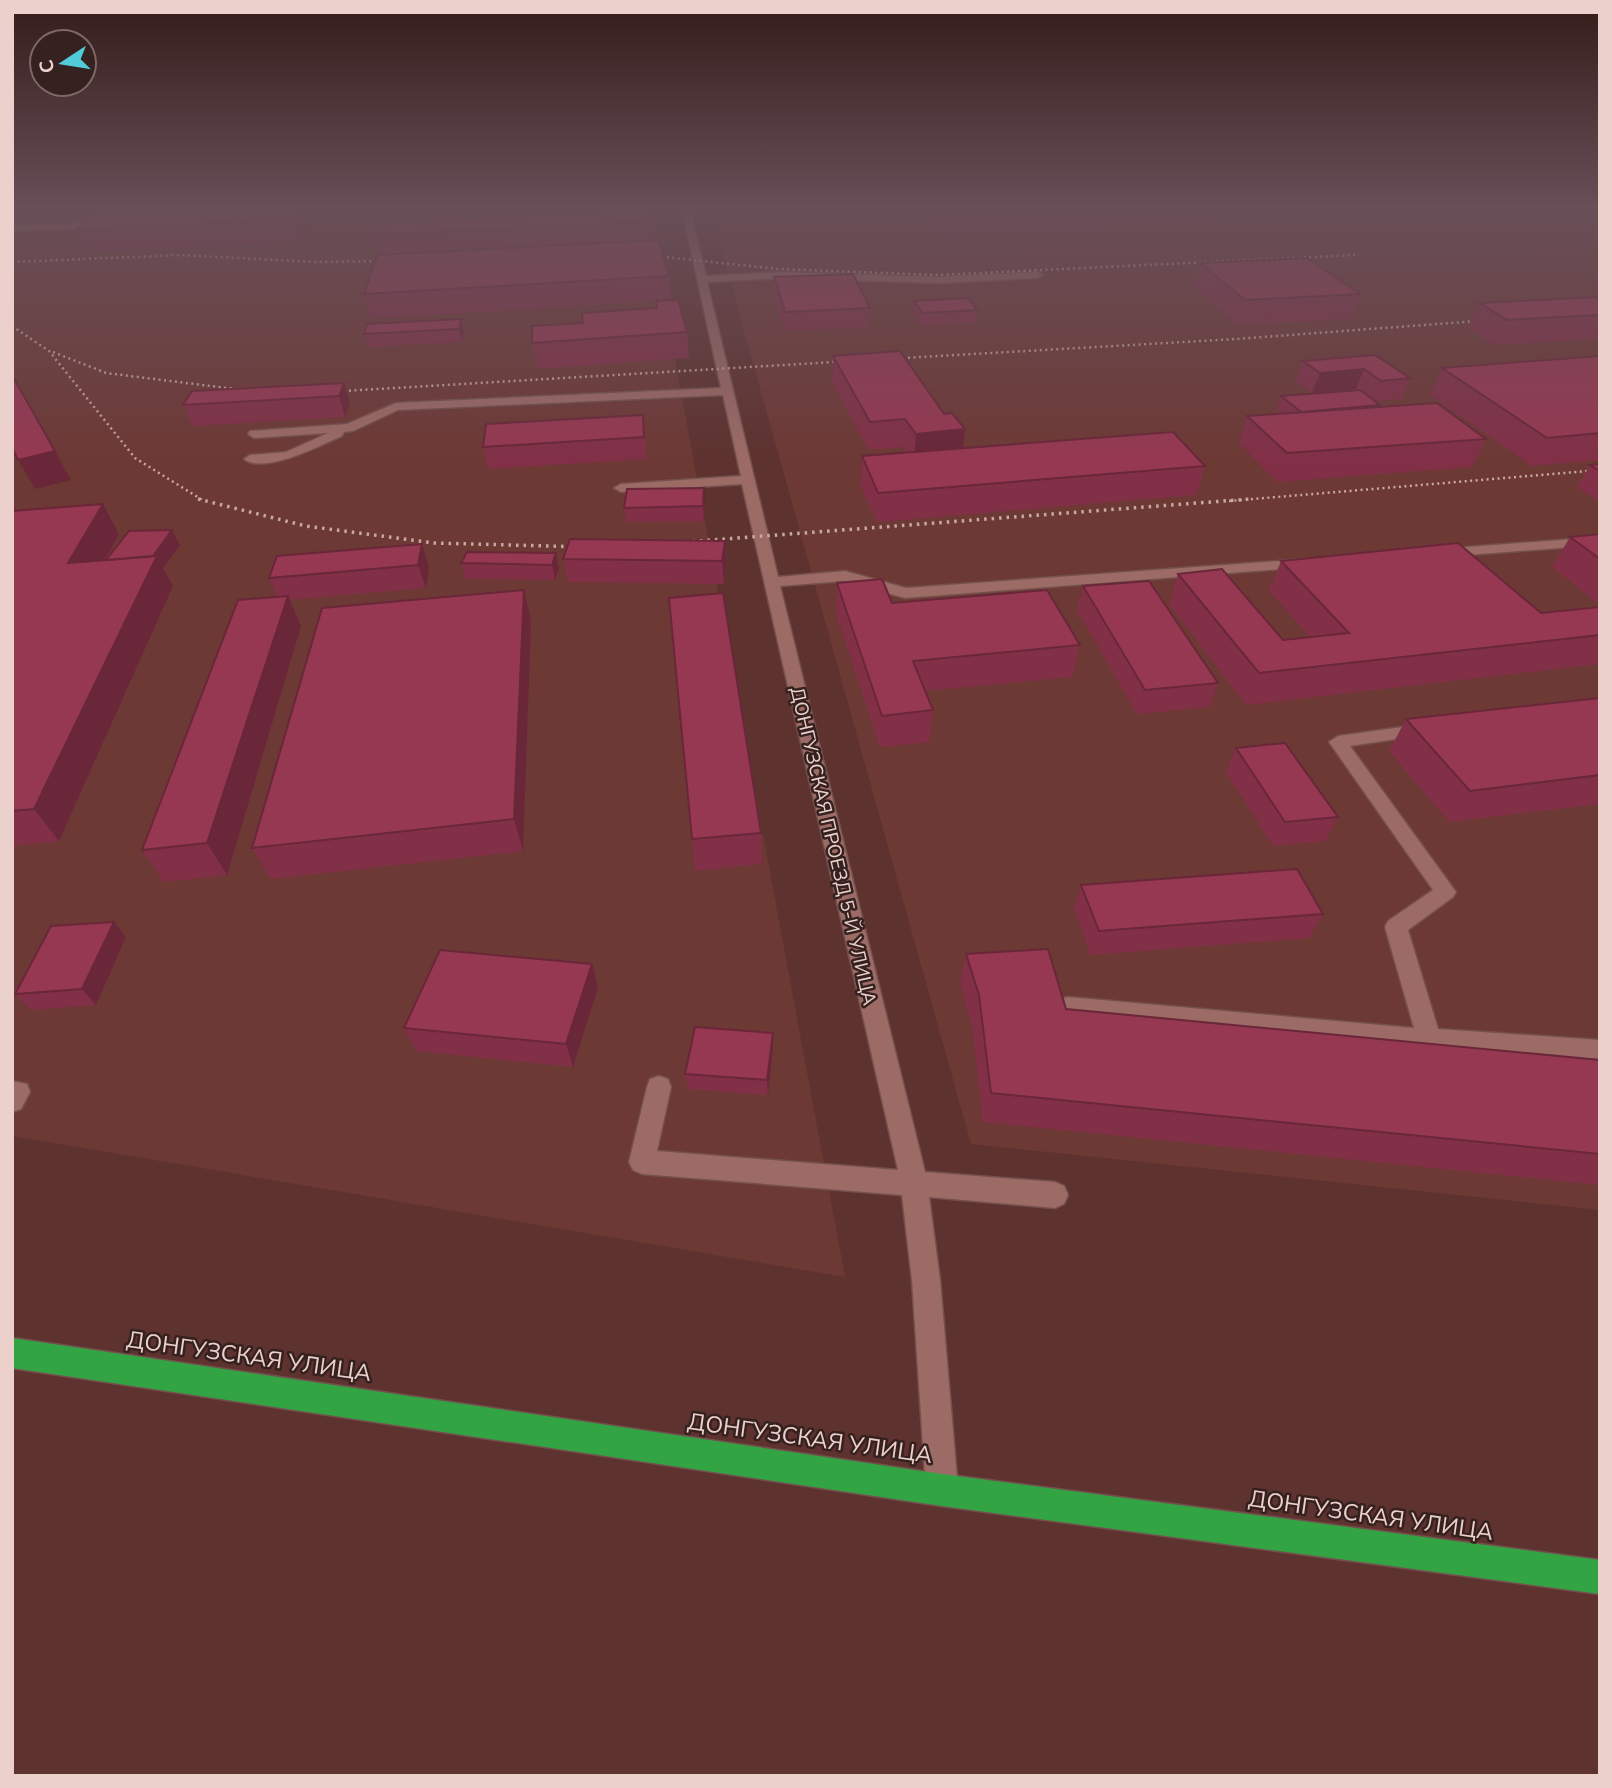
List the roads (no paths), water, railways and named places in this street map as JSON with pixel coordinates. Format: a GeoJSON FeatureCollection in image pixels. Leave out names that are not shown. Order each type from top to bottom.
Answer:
{"type":"FeatureCollection","features":[{"type":"Feature","properties":{"kind":"highway","name":"ДОНГУЗСКАЯ УЛИЦА"},"geometry":{"type":"LineString","coordinates":[[12,1353],[942,1490],[1600,1577]]}},
{"type":"Feature","properties":{"kind":"street","name":"ДОНГУЗСКАЯ ПРОЕЗД 5-Й УЛИЦА"},"geometry":{"type":"LineString","coordinates":[[705,292],[914,1183],[926,1280],[942,1490]]}},
{"type":"Feature","properties":{"kind":"street"},"geometry":{"type":"LineString","coordinates":[[250,459],[289,456],[396,407],[727,391]]}},
{"type":"Feature","properties":{"kind":"street"},"geometry":{"type":"LineString","coordinates":[[254,434],[349,428]]}},
{"type":"Feature","properties":{"kind":"street"},"geometry":{"type":"LineString","coordinates":[[621,488],[747,480]]}},
{"type":"Feature","properties":{"kind":"street"},"geometry":{"type":"LineString","coordinates":[[1419,555],[1600,541]]}},
{"type":"Feature","properties":{"kind":"street"},"geometry":{"type":"LineString","coordinates":[[771,582],[845,576],[905,593],[1322,562]]}},
{"type":"Feature","properties":{"kind":"street"},"geometry":{"type":"LineString","coordinates":[[1429,1038],[1396,927],[1446,892],[1338,743],[1445,727]]}},
{"type":"Feature","properties":{"kind":"street"},"geometry":{"type":"LineString","coordinates":[[1068,1006],[1429,1038],[1600,1050]]}},
{"type":"Feature","properties":{"kind":"street"},"geometry":{"type":"LineString","coordinates":[[659,1087],[642,1161],[1055,1195]]}},
{"type":"Feature","properties":{"kind":"street"},"geometry":{"type":"LineString","coordinates":[[12,1091],[18,1092],[12,1101]]}},
{"type":"Feature","properties":{"kind":"railway"},"geometry":{"type":"LineString","coordinates":[[886,359],[1236,339],[1491,320]]}},
{"type":"Feature","properties":{"kind":"railway"},"geometry":{"type":"LineString","coordinates":[[12,326],[49,351],[135,458],[203,500]]}},
{"type":"Feature","properties":{"kind":"railway"},"geometry":{"type":"LineString","coordinates":[[53,352],[106,373],[251,391]]}},
{"type":"Feature","properties":{"kind":"railway"},"geometry":{"type":"LineString","coordinates":[[327,392],[851,361]]}},
{"type":"Feature","properties":{"kind":"railway"},"geometry":{"type":"LineString","coordinates":[[1229,501],[1600,470]]}},
{"type":"Feature","properties":{"kind":"railway"},"geometry":{"type":"LineString","coordinates":[[198,499],[203,500]]}},
{"type":"Feature","properties":{"kind":"railway"},"geometry":{"type":"LineString","coordinates":[[685,542],[1250,499]]}},
{"type":"Feature","properties":{"kind":"railway"},"geometry":{"type":"LineString","coordinates":[[203,500],[306,526],[434,543],[587,547]]}}]}
